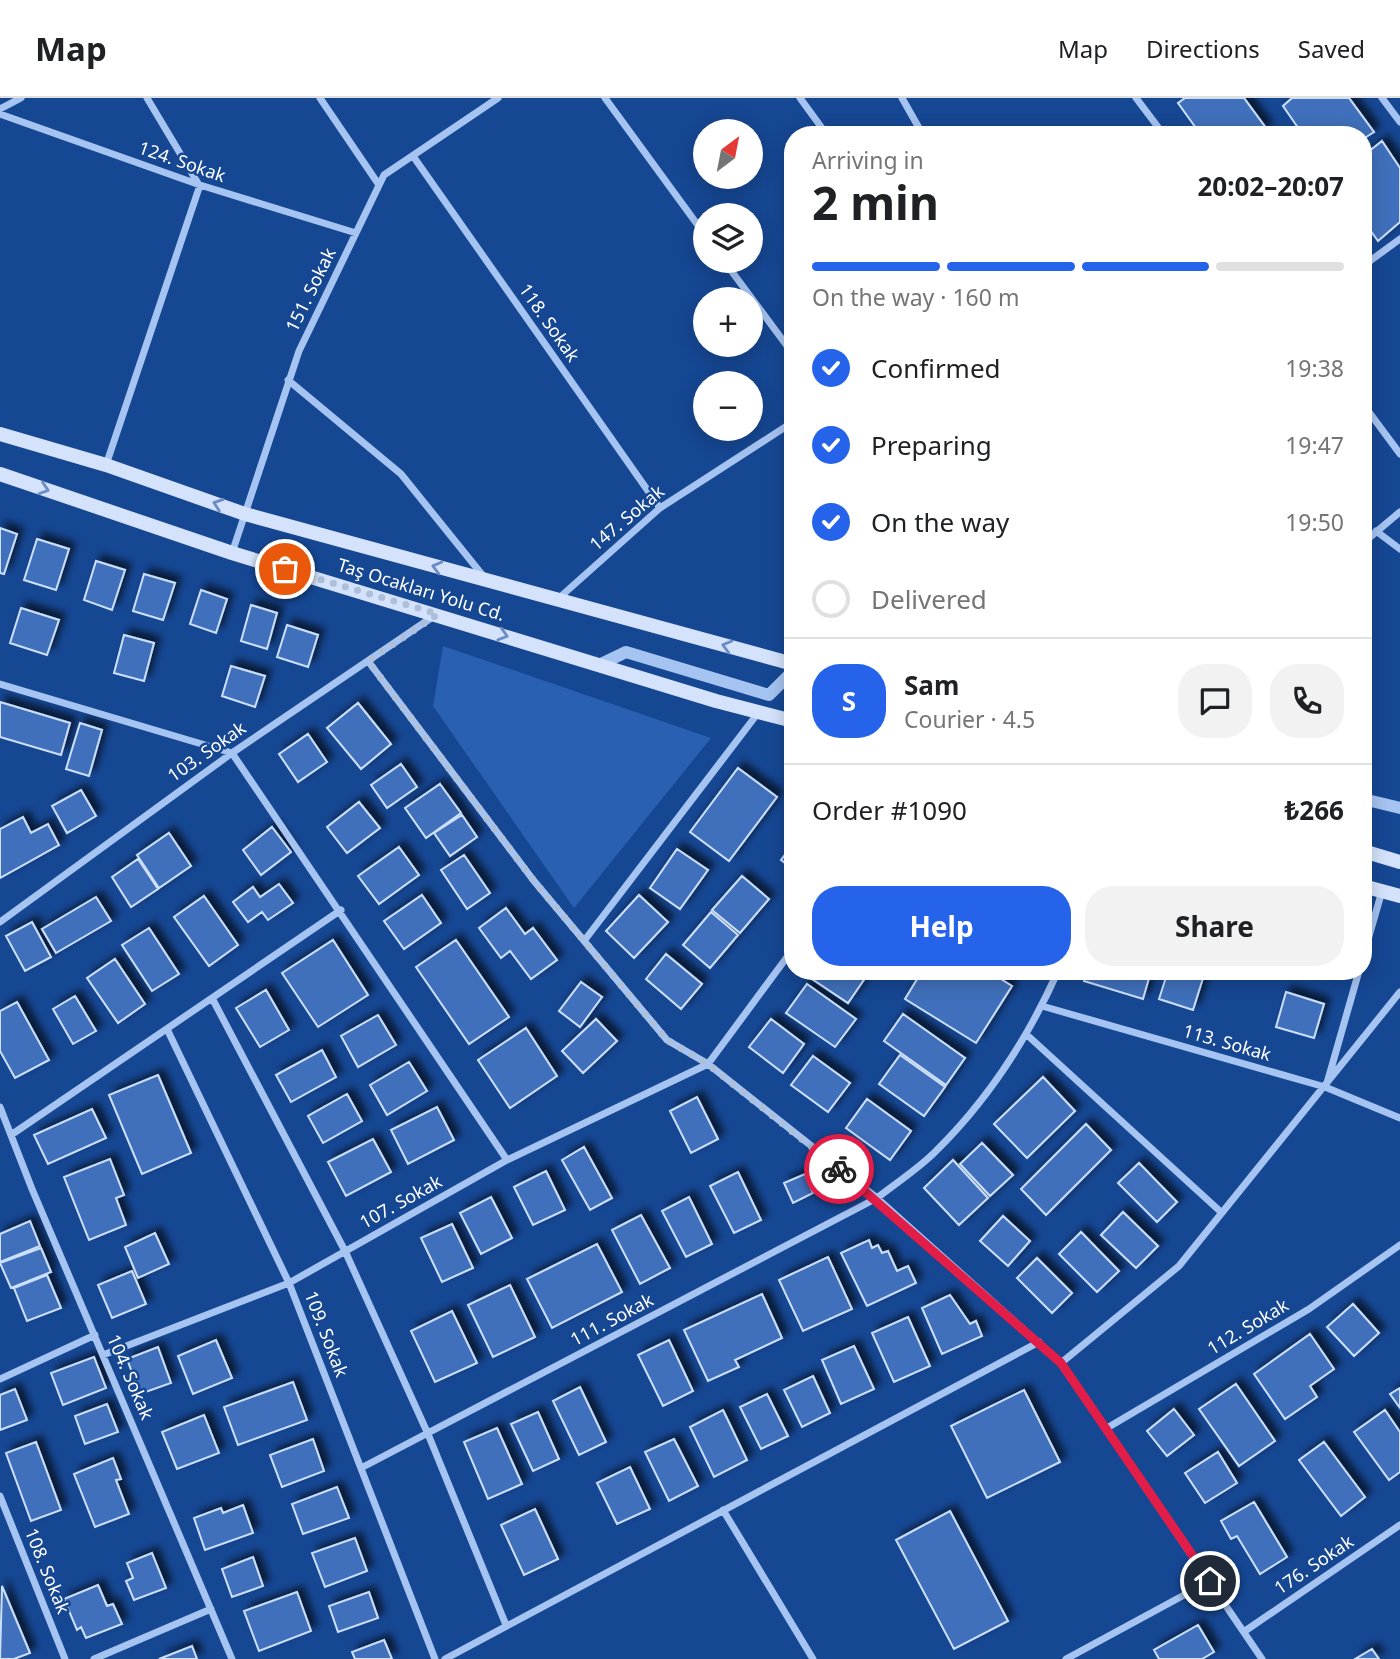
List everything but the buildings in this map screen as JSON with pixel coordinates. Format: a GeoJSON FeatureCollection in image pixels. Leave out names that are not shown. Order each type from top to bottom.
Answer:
{"type":"FeatureCollection","features":[{"type":"Feature","properties":{"kind":"main road","name":"Taş Ocakları Yolu Cd."},"geometry":{"type":"LineString","coordinates":[[0,434],[106,465],[245,514],[784,662]]}},
{"type":"Feature","properties":{"kind":"main road","name":"Taş Ocakları Yolu Cd."},"geometry":{"type":"LineString","coordinates":[[0,474],[232,553],[784,719]]}},
{"type":"Feature","properties":{"kind":"main road"},"geometry":{"type":"LineString","coordinates":[[1372,854],[1400,862]]}},
{"type":"Feature","properties":{"kind":"main road"},"geometry":{"type":"LineString","coordinates":[[1372,888],[1400,897]]}},
{"type":"Feature","properties":{"kind":"street"},"geometry":{"type":"LineString","coordinates":[[0,109],[21,98]]}},
{"type":"Feature","properties":{"kind":"street"},"geometry":{"type":"LineString","coordinates":[[106,465],[200,185],[147,98]]}},
{"type":"Feature","properties":{"kind":"street"},"geometry":{"type":"LineString","coordinates":[[320,98],[379,185]]}},
{"type":"Feature","properties":{"kind":"street","name":"151. Sokak"},"geometry":{"type":"LineString","coordinates":[[232,553],[299,351],[384,175],[498,98]]}},
{"type":"Feature","properties":{"kind":"street"},"geometry":{"type":"LineString","coordinates":[[605,98],[693,219]]}},
{"type":"Feature","properties":{"kind":"street"},"geometry":{"type":"LineString","coordinates":[[800,98],[820,126]]}},
{"type":"Feature","properties":{"kind":"street"},"geometry":{"type":"LineString","coordinates":[[902,98],[918,126]]}},
{"type":"Feature","properties":{"kind":"street"},"geometry":{"type":"LineString","coordinates":[[1136,98],[1157,126]]}},
{"type":"Feature","properties":{"kind":"street"},"geometry":{"type":"LineString","coordinates":[[1382,98],[1400,122]]}},
{"type":"Feature","properties":{"kind":"street","name":"124. Sokak"},"geometry":{"type":"LineString","coordinates":[[0,114],[200,185],[356,233]]}},
{"type":"Feature","properties":{"kind":"street","name":"118. Sokak"},"geometry":{"type":"LineString","coordinates":[[413,156],[660,508]]}},
{"type":"Feature","properties":{"kind":"street"},"geometry":{"type":"LineString","coordinates":[[1372,259],[1400,239]]}},
{"type":"Feature","properties":{"kind":"street"},"geometry":{"type":"LineString","coordinates":[[733,273],[784,342]]}},
{"type":"Feature","properties":{"kind":"street"},"geometry":{"type":"LineString","coordinates":[[288,380],[401,474],[486,580]]}},
{"type":"Feature","properties":{"kind":"street"},"geometry":{"type":"LineString","coordinates":[[1372,416],[1400,454]]}},
{"type":"Feature","properties":{"kind":"street","name":"147. Sokak"},"geometry":{"type":"LineString","coordinates":[[558,599],[660,508],[784,428]]}},
{"type":"Feature","properties":{"kind":"street"},"geometry":{"type":"LineString","coordinates":[[1372,535],[1400,512]]}},
{"type":"Feature","properties":{"kind":"street"},"geometry":{"type":"LineString","coordinates":[[1376,531],[1400,549]]}},
{"type":"Feature","properties":{"kind":"street","name":"103. Sokak"},"geometry":{"type":"LineString","coordinates":[[0,922],[232,753],[438,614]]}},
{"type":"Feature","properties":{"kind":"street"},"geometry":{"type":"LineString","coordinates":[[599,665],[626,652],[769,695],[784,680]]}},
{"type":"Feature","properties":{"kind":"street"},"geometry":{"type":"LineString","coordinates":[[368,661],[534,881],[667,1040],[708,1064],[877,1198],[1061,1363],[1262,1659]]}},
{"type":"Feature","properties":{"kind":"street"},"geometry":{"type":"LineString","coordinates":[[0,684],[232,753],[341,910],[507,1160]]}},
{"type":"Feature","properties":{"kind":"street"},"geometry":{"type":"LineString","coordinates":[[584,941],[758,712]]}},
{"type":"Feature","properties":{"kind":"street"},"geometry":{"type":"LineString","coordinates":[[1372,801],[1400,808]]}},
{"type":"Feature","properties":{"kind":"street"},"geometry":{"type":"LineString","coordinates":[[1372,926],[1382,891]]}},
{"type":"Feature","properties":{"kind":"street"},"geometry":{"type":"LineString","coordinates":[[11,1135],[341,910]]}},
{"type":"Feature","properties":{"kind":"street"},"geometry":{"type":"LineString","coordinates":[[708,1064],[784,961]]}},
{"type":"Feature","properties":{"kind":"street","name":"111. Sokak"},"geometry":{"type":"LineString","coordinates":[[361,1468],[877,1198],[934,1153],[992,1089],[1042,1006],[1054,980]]}},
{"type":"Feature","properties":{"kind":"street"},"geometry":{"type":"LineString","coordinates":[[1325,1087],[1356,980]]}},
{"type":"Feature","properties":{"kind":"street"},"geometry":{"type":"LineString","coordinates":[[1061,1363],[1179,1265],[1400,992]]}},
{"type":"Feature","properties":{"kind":"street"},"geometry":{"type":"LineString","coordinates":[[212,998],[345,1251],[428,1434],[506,1625]]}},
{"type":"Feature","properties":{"kind":"street","name":"113. Sokak"},"geometry":{"type":"LineString","coordinates":[[1042,1006],[1325,1087],[1400,1118]]}},
{"type":"Feature","properties":{"kind":"street","name":"109. Sokak"},"geometry":{"type":"LineString","coordinates":[[167,1028],[289,1283],[435,1659]]}},
{"type":"Feature","properties":{"kind":"street"},"geometry":{"type":"LineString","coordinates":[[1026,1034],[1222,1213]]}},
{"type":"Feature","properties":{"kind":"street","name":"107. Sokak"},"geometry":{"type":"LineString","coordinates":[[103,1355],[289,1283],[507,1160],[708,1064]]}},
{"type":"Feature","properties":{"kind":"street","name":"104. Sokak"},"geometry":{"type":"LineString","coordinates":[[0,1107],[232,1659]]}},
{"type":"Feature","properties":{"kind":"street","name":"112. Sokak"},"geometry":{"type":"LineString","coordinates":[[1107,1428],[1309,1309],[1400,1245]]}},
{"type":"Feature","properties":{"kind":"street"},"geometry":{"type":"LineString","coordinates":[[0,1379],[95,1335]]}},
{"type":"Feature","properties":{"kind":"street"},"geometry":{"type":"LineString","coordinates":[[445,1659],[1039,1342]]}},
{"type":"Feature","properties":{"kind":"street","name":"108. Sokak"},"geometry":{"type":"LineString","coordinates":[[0,1496],[65,1659]]}},
{"type":"Feature","properties":{"kind":"street"},"geometry":{"type":"LineString","coordinates":[[723,1510],[813,1659]]}},
{"type":"Feature","properties":{"kind":"street","name":"176. Sokak"},"geometry":{"type":"LineString","coordinates":[[1245,1632],[1400,1525]]}},
{"type":"Feature","properties":{"kind":"street"},"geometry":{"type":"LineString","coordinates":[[1066,1659],[1210,1581]]}},
{"type":"Feature","properties":{"kind":"street"},"geometry":{"type":"LineString","coordinates":[[94,1659],[211,1609]]}},
{"type":"Feature","properties":{"kind":"shaded area"},"geometry":{"type":"Polygon","coordinates":[[[443,646],[711,738],[574,908],[433,706],[443,646]]]}},
{"type":"Feature","properties":{"kind":"way so far"},"geometry":{"type":"LineString","coordinates":[[285,569],[438,614],[368,661],[534,881],[667,1040],[708,1064],[839,1169]]}},
{"type":"Feature","properties":{"kind":"route"},"geometry":{"type":"LineString","coordinates":[[839,1169],[877,1198],[1061,1363],[1210,1581]]}}]}
